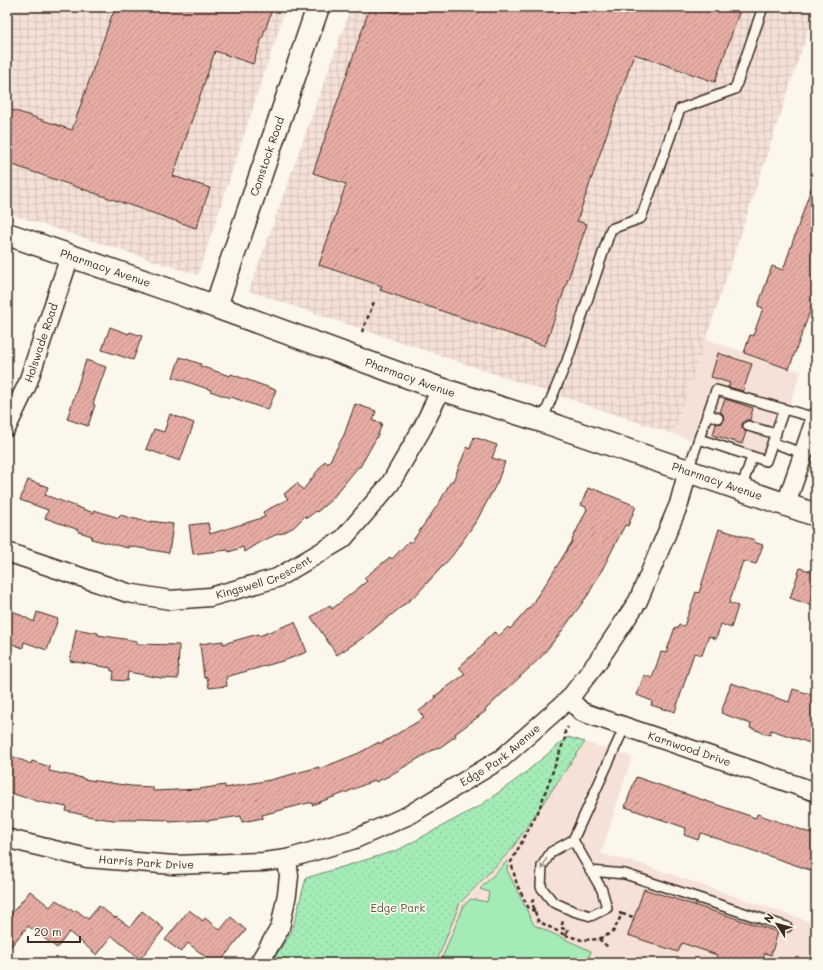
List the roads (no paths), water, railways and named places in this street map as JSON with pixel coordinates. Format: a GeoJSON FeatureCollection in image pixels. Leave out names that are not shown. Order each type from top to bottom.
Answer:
{"type":"FeatureCollection","features":[{"type":"Feature","properties":{"kind":"street","name":"Comstock Road"},"geometry":{"type":"LineString","coordinates":[[216,306],[318,7]]}},
{"type":"Feature","properties":{"kind":"street","name":"Pharmacy Avenue"},"geometry":{"type":"LineString","coordinates":[[7,234],[216,306],[441,389],[542,420],[816,515]]}},
{"type":"Feature","properties":{"kind":"street","name":"Holswade Road"},"geometry":{"type":"LineString","coordinates":[[7,427],[27,385],[70,256]]}},
{"type":"Feature","properties":{"kind":"street","name":"Kingswell Crescent"},"geometry":{"type":"LineString","coordinates":[[7,552],[128,593],[170,600],[210,597],[277,578],[343,539],[390,484],[425,422],[441,389]]}},
{"type":"Feature","properties":{"kind":"street"},"geometry":{"type":"LineString","coordinates":[[786,504],[816,418]]}},
{"type":"Feature","properties":{"kind":"street","name":"Edge Park Avenue"},"geometry":{"type":"LineString","coordinates":[[287,859],[356,839],[409,815],[501,759],[569,699],[598,661],[638,601],[679,504],[688,470]]}},
{"type":"Feature","properties":{"kind":"street","name":"Karnwood Drive"},"geometry":{"type":"LineString","coordinates":[[569,699],[582,712],[816,792]]}},
{"type":"Feature","properties":{"kind":"street","name":"Harris Park Drive"},"geometry":{"type":"LineString","coordinates":[[9,843],[87,858],[174,866],[263,862],[287,859]]}},
{"type":"Feature","properties":{"kind":"street"},"geometry":{"type":"LineString","coordinates":[[259,963],[280,928],[289,876],[287,859]]}},
{"type":"Feature","properties":{"kind":"lane"},"geometry":{"type":"LineString","coordinates":[[542,420],[567,361],[611,229],[641,218],[680,109],[735,89],[763,7]]}},
{"type":"Feature","properties":{"kind":"lane"},"geometry":{"type":"LineString","coordinates":[[688,470],[716,390],[816,418]]}},
{"type":"Feature","properties":{"kind":"lane"},"geometry":{"type":"LineString","coordinates":[[698,438],[766,461],[784,410]]}},
{"type":"Feature","properties":{"kind":"lane"},"geometry":{"type":"LineString","coordinates":[[707,414],[718,418]]}},
{"type":"Feature","properties":{"kind":"lane"},"geometry":{"type":"LineString","coordinates":[[748,426],[776,434]]}},
{"type":"Feature","properties":{"kind":"lane"},"geometry":{"type":"LineString","coordinates":[[773,444],[804,453]]}},
{"type":"Feature","properties":{"kind":"lane"},"geometry":{"type":"LineString","coordinates":[[741,488],[752,457]]}},
{"type":"Feature","properties":{"kind":"lane"},"geometry":{"type":"LineString","coordinates":[[573,840],[602,890],[606,908],[591,916],[552,902],[541,887],[542,866],[552,852],[573,840],[625,726]]}},
{"type":"Feature","properties":{"kind":"lane"},"geometry":{"type":"LineString","coordinates":[[590,871],[625,874],[787,927]]}},
{"type":"Feature","properties":{"kind":"park label","name":"Edge Park"},"geometry":{"type":"Point","coordinates":[398,908]}}]}
